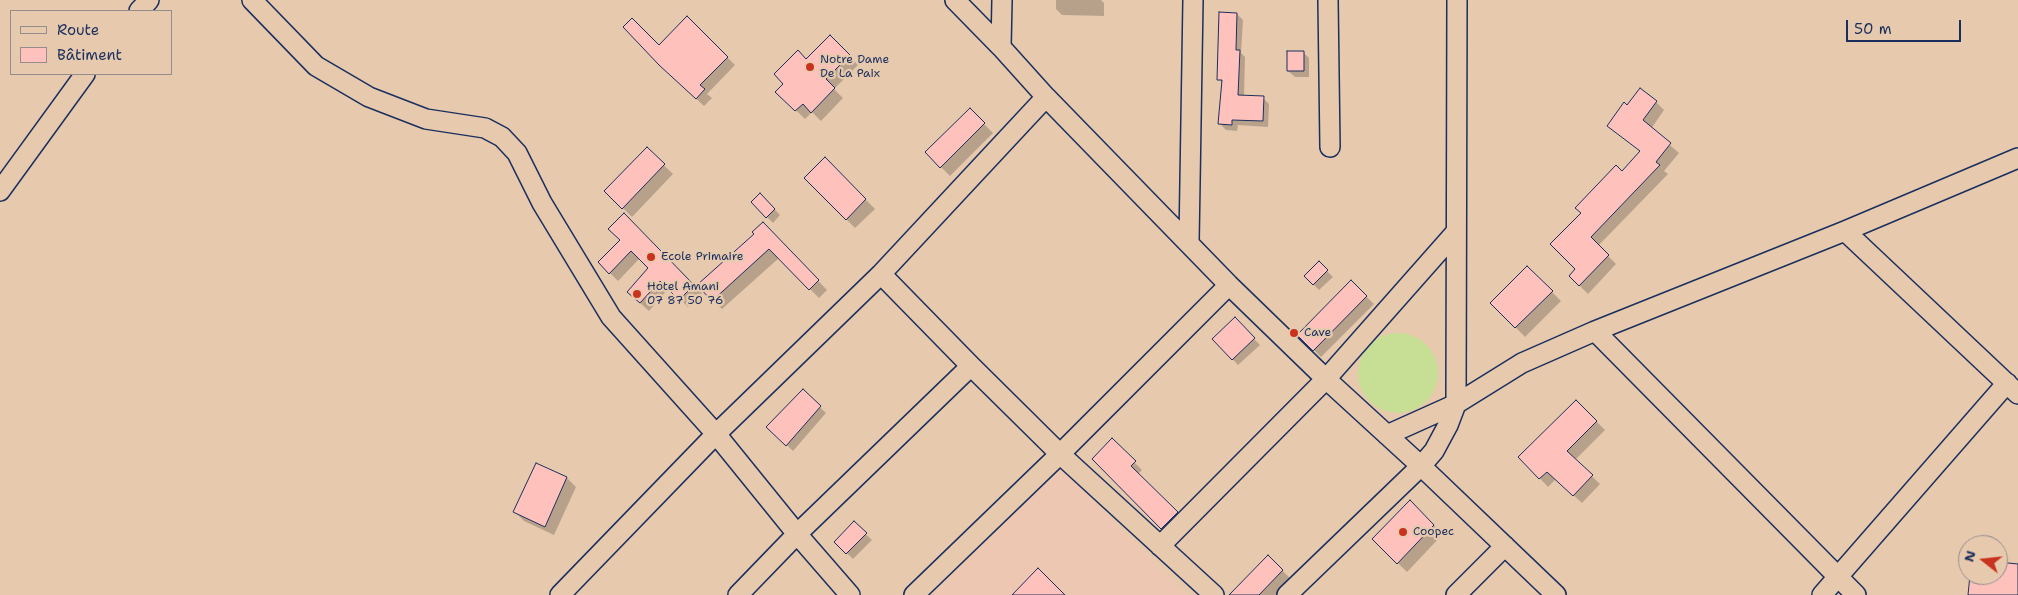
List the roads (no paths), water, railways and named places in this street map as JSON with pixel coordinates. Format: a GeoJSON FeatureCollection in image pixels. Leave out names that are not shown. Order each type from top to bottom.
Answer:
{"type":"FeatureCollection","features":[{"type":"Feature","properties":{"kind":"street"},"geometry":{"type":"LineString","coordinates":[[140,10],[148,0]]}},
{"type":"Feature","properties":{"kind":"street"},"geometry":{"type":"LineString","coordinates":[[252,0],[316,66],[369,97],[426,119],[485,128],[502,137],[517,153],[542,203],[611,317],[716,434],[797,534],[850,595]]}},
{"type":"Feature","properties":{"kind":"street"},"geometry":{"type":"LineString","coordinates":[[955,0],[1046,97],[1230,285],[1326,379],[1421,466],[1556,595]]}},
{"type":"Feature","properties":{"kind":"street"},"geometry":{"type":"LineString","coordinates":[[1001,47],[1002,0]]}},
{"type":"Feature","properties":{"kind":"street"},"geometry":{"type":"LineString","coordinates":[[1189,242],[1193,0]]}},
{"type":"Feature","properties":{"kind":"street"},"geometry":{"type":"LineString","coordinates":[[1328,0],[1330,147]]}},
{"type":"Feature","properties":{"kind":"street"},"geometry":{"type":"LineString","coordinates":[[1287,595],[1421,466],[1434,450],[1448,425],[1456,404],[1457,0]]}},
{"type":"Feature","properties":{"kind":"street"},"geometry":{"type":"LineString","coordinates":[[0,190],[84,75]]}},
{"type":"Feature","properties":{"kind":"street"},"geometry":{"type":"LineString","coordinates":[[560,595],[716,434],[881,274],[1046,97]]}},
{"type":"Feature","properties":{"kind":"street"},"geometry":{"type":"LineString","coordinates":[[1387,435],[1456,404],[1522,363],[1595,331],[2018,158]]}},
{"type":"Feature","properties":{"kind":"street"},"geometry":{"type":"LineString","coordinates":[[1822,595],[2013,389],[1845,230]]}},
{"type":"Feature","properties":{"kind":"street"},"geometry":{"type":"LineString","coordinates":[[1160,546],[1326,379],[1455,233]]}},
{"type":"Feature","properties":{"kind":"street"},"geometry":{"type":"LineString","coordinates":[[881,274],[1060,454],[1214,595]]}},
{"type":"Feature","properties":{"kind":"street"},"geometry":{"type":"LineString","coordinates":[[914,595],[1060,454],[1230,285]]}},
{"type":"Feature","properties":{"kind":"street"},"geometry":{"type":"LineString","coordinates":[[1595,331],[1856,595]]}},
{"type":"Feature","properties":{"kind":"street"},"geometry":{"type":"LineString","coordinates":[[738,595],[797,534],[971,366]]}},
{"type":"Feature","properties":{"kind":"street"},"geometry":{"type":"LineString","coordinates":[[1456,595],[1505,546]]}},
{"type":"Feature","properties":{"kind":"place","name":"Notre Dame De La Paix"},"geometry":{"type":"Point","coordinates":[810,67]}},
{"type":"Feature","properties":{"kind":"place","name":"Ecole Primaire"},"geometry":{"type":"Point","coordinates":[651,257]}},
{"type":"Feature","properties":{"kind":"place","name":"Hotel Amani 07 87 50 76"},"geometry":{"type":"Point","coordinates":[637,294]}},
{"type":"Feature","properties":{"kind":"place","name":"Cave"},"geometry":{"type":"Point","coordinates":[1294,333]}},
{"type":"Feature","properties":{"kind":"place","name":"Coopec"},"geometry":{"type":"Point","coordinates":[1403,532]}}]}
